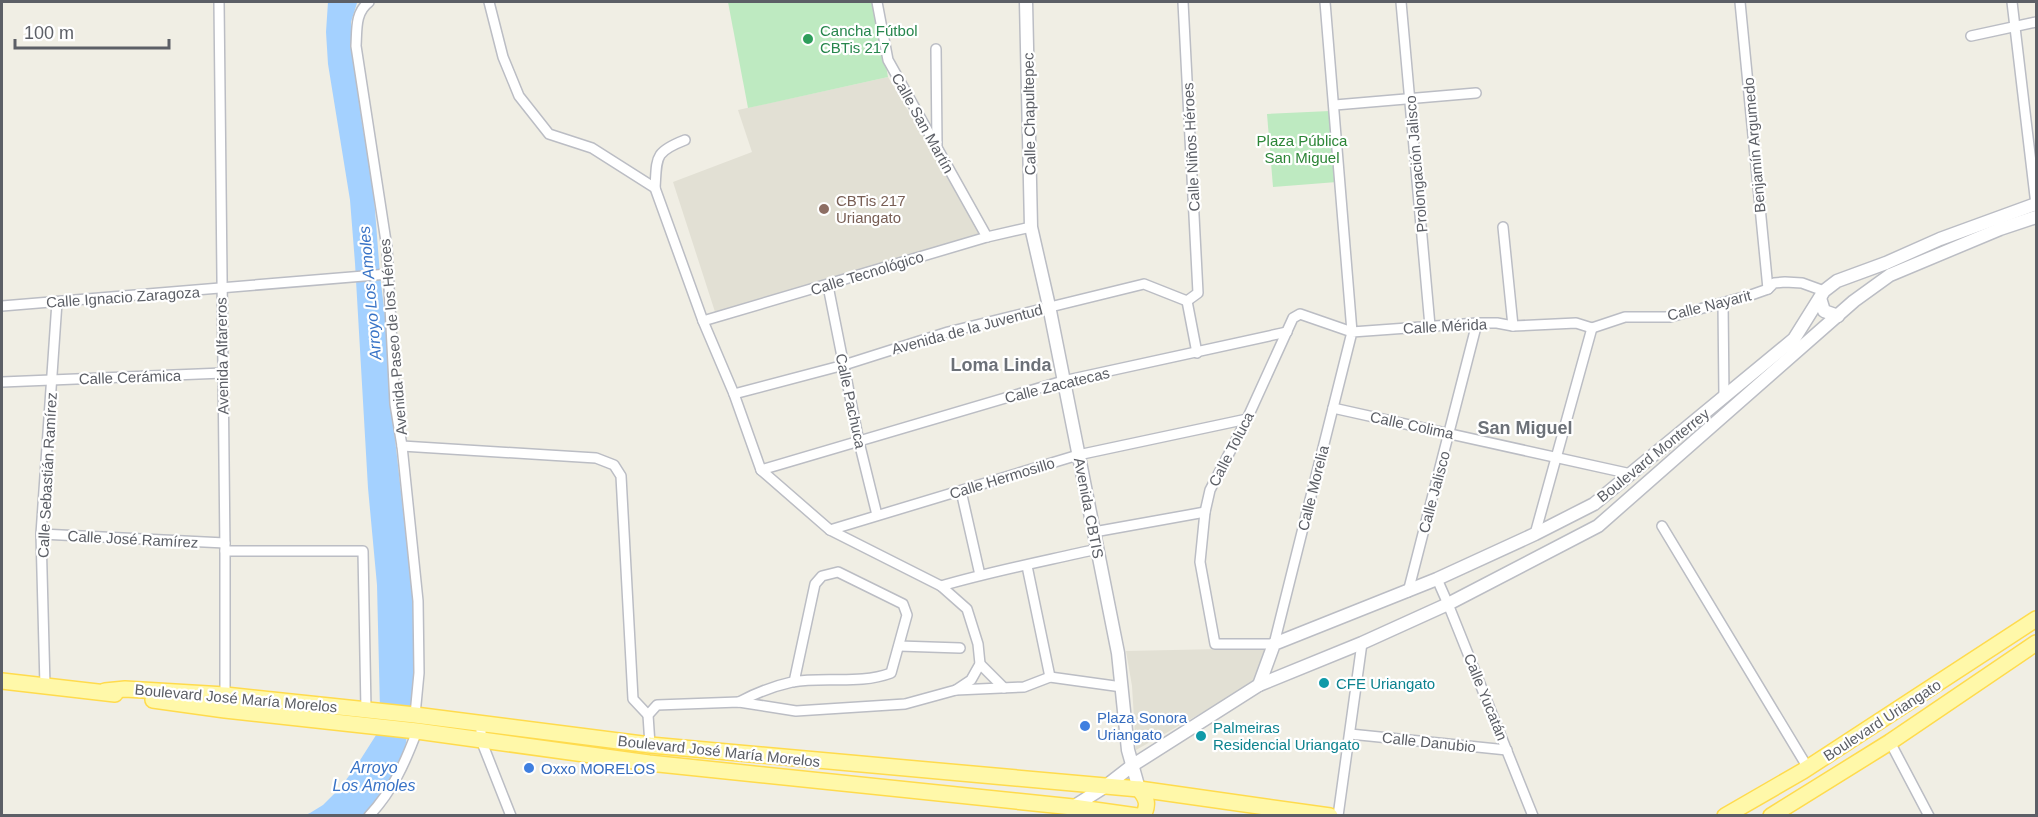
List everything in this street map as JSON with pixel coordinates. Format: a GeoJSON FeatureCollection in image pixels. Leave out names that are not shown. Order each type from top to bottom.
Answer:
{"type":"FeatureCollection","features":[{"type":"Feature","properties":{"kind":"main road","name":"Boulevard Uriangato"},"geometry":{"type":"LineString","coordinates":[[1725,816],[1808,768],[2037,619]]}},
{"type":"Feature","properties":{"kind":"main road","name":"Boulevard Uriangato"},"geometry":{"type":"LineString","coordinates":[[1771,816],[1890,742],[2037,643]]}},
{"type":"Feature","properties":{"kind":"main road","name":"Boulevard José María Morelos"},"geometry":{"type":"LineString","coordinates":[[2,681],[105,691],[125,689],[225,703],[372,716],[413,723],[481,740],[649,763],[1069,811],[1135,815]]}},
{"type":"Feature","properties":{"kind":"main road","name":"Boulevard José María Morelos"},"geometry":{"type":"LineString","coordinates":[[413,723],[481,723],[650,745],[1139,789],[1329,816]]}},
{"type":"Feature","properties":{"kind":"main road"},"geometry":{"type":"LineString","coordinates":[[1097,813],[1106,786]]}},
{"type":"Feature","properties":{"kind":"main road"},"geometry":{"type":"LineString","coordinates":[[1135,815],[1147,808],[1147,798],[1139,789]]}},
{"type":"Feature","properties":{"kind":"street","name":"Avenida Alfareros"},"geometry":{"type":"LineString","coordinates":[[219,2],[225,703]]}},
{"type":"Feature","properties":{"kind":"street","name":"Avenida Paseo de los Héroes"},"geometry":{"type":"LineString","coordinates":[[369,2],[362,7],[357,25],[356,46],[387,248],[386,274],[395,404],[402,446],[418,601],[418,673],[409,753],[390,791],[370,815]]}},
{"type":"Feature","properties":{"kind":"street"},"geometry":{"type":"LineString","coordinates":[[489,2],[502,57],[519,96],[549,134],[592,148],[656,188]]}},
{"type":"Feature","properties":{"kind":"street","name":"Calle San Martín"},"geometry":{"type":"LineString","coordinates":[[877,2],[888,60],[987,237]]}},
{"type":"Feature","properties":{"kind":"street","name":"Calle Chapultepec"},"geometry":{"type":"LineString","coordinates":[[1026,2],[1031,227]]}},
{"type":"Feature","properties":{"kind":"street","name":"Calle Niños Héroes"},"geometry":{"type":"LineString","coordinates":[[1183,2],[1198,293],[1187,301]]}},
{"type":"Feature","properties":{"kind":"street","name":"Calle Morelia"},"geometry":{"type":"LineString","coordinates":[[1274,644],[1352,332],[1325,2]]}},
{"type":"Feature","properties":{"kind":"street","name":"Prolongación Jalisco"},"geometry":{"type":"LineString","coordinates":[[1401,2],[1430,326]]}},
{"type":"Feature","properties":{"kind":"street","name":"Benjamín Argumedo"},"geometry":{"type":"LineString","coordinates":[[1740,2],[1768,289]]}},
{"type":"Feature","properties":{"kind":"street"},"geometry":{"type":"LineString","coordinates":[[2012,2],[2036,205]]}},
{"type":"Feature","properties":{"kind":"street"},"geometry":{"type":"LineString","coordinates":[[1971,36],[2037,22]]}},
{"type":"Feature","properties":{"kind":"street"},"geometry":{"type":"LineString","coordinates":[[936,49],[937,147]]}},
{"type":"Feature","properties":{"kind":"street"},"geometry":{"type":"LineString","coordinates":[[1335,105],[1476,93]]}},
{"type":"Feature","properties":{"kind":"street"},"geometry":{"type":"LineString","coordinates":[[685,140],[667,147],[660,154],[657,162],[656,188],[703,321],[734,394],[761,470],[830,530],[940,586],[967,609],[978,644],[980,664],[971,680],[956,690]]}},
{"type":"Feature","properties":{"kind":"street","name":"Boulevard Monterrey"},"geometry":{"type":"LineString","coordinates":[[1274,644],[1437,579],[1536,534],[1594,504],[1794,339],[1822,294],[1838,280],[1886,263],[1940,238],[2036,205]]}},
{"type":"Feature","properties":{"kind":"street","name":"Boulevard Monterrey"},"geometry":{"type":"LineString","coordinates":[[1069,811],[1133,765],[1259,685],[1362,643],[1448,604],[1598,526],[1854,301],[1890,275],[2000,229],[2037,217]]}},
{"type":"Feature","properties":{"kind":"street","name":"Calle Tecnológico"},"geometry":{"type":"LineString","coordinates":[[703,321],[828,286],[987,237],[1031,227]]}},
{"type":"Feature","properties":{"kind":"street","name":"Avenida CBTIS"},"geometry":{"type":"LineString","coordinates":[[1031,227],[1049,306],[1118,653],[1128,750],[1139,789]]}},
{"type":"Feature","properties":{"kind":"street"},"geometry":{"type":"LineString","coordinates":[[1503,227],[1514,326]]}},
{"type":"Feature","properties":{"kind":"street","name":"Calle Ignacio Zaragoza"},"geometry":{"type":"LineString","coordinates":[[2,306],[221,290],[386,274]]}},
{"type":"Feature","properties":{"kind":"street"},"geometry":{"type":"LineString","coordinates":[[1838,280],[1850,285],[1855,292],[1854,301]]}},
{"type":"Feature","properties":{"kind":"street","name":"Calle Nayarit"},"geometry":{"type":"LineString","coordinates":[[1592,328],[1625,318],[1670,317],[1768,289],[1774,283],[1802,283],[1822,294]]}},
{"type":"Feature","properties":{"kind":"street","name":"Avenida de la Juventud"},"geometry":{"type":"LineString","coordinates":[[734,394],[844,365],[948,332],[1144,285],[1187,301]]}},
{"type":"Feature","properties":{"kind":"street","name":"Calle Pachuca"},"geometry":{"type":"LineString","coordinates":[[828,286],[859,442],[877,515]]}},
{"type":"Feature","properties":{"kind":"street"},"geometry":{"type":"LineString","coordinates":[[1822,294],[1824,311],[1838,316]]}},
{"type":"Feature","properties":{"kind":"street"},"geometry":{"type":"LineString","coordinates":[[1187,301],[1197,353]]}},
{"type":"Feature","properties":{"kind":"street","name":"Calle Sebastián Ramírez"},"geometry":{"type":"LineString","coordinates":[[45,686],[41,534],[57,302]]}},
{"type":"Feature","properties":{"kind":"street"},"geometry":{"type":"LineString","coordinates":[[1722,303],[1724,397]]}},
{"type":"Feature","properties":{"kind":"street","name":"Calle Mérida"},"geometry":{"type":"LineString","coordinates":[[1300,314],[1352,332],[1477,322],[1514,326],[1575,323],[1592,328]]}},
{"type":"Feature","properties":{"kind":"street","name":"Calle Toluca"},"geometry":{"type":"LineString","coordinates":[[1274,644],[1215,644],[1200,562],[1205,512],[1210,490],[1247,419],[1293,318],[1300,314]]}},
{"type":"Feature","properties":{"kind":"street","name":"Calle Jalisco"},"geometry":{"type":"LineString","coordinates":[[1407,592],[1477,322]]}},
{"type":"Feature","properties":{"kind":"street"},"geometry":{"type":"LineString","coordinates":[[1536,534],[1592,328]]}},
{"type":"Feature","properties":{"kind":"street","name":"Calle Zacatecas"},"geometry":{"type":"LineString","coordinates":[[761,470],[1063,381],[1287,332]]}},
{"type":"Feature","properties":{"kind":"street","name":"Calle Cerámica"},"geometry":{"type":"LineString","coordinates":[[2,382],[223,374]]}},
{"type":"Feature","properties":{"kind":"street","name":"Calle Colima"},"geometry":{"type":"LineString","coordinates":[[1333,408],[1631,474]]}},
{"type":"Feature","properties":{"kind":"street","name":"Calle Hermosillo"},"geometry":{"type":"LineString","coordinates":[[830,530],[1078,455],[1247,419]]}},
{"type":"Feature","properties":{"kind":"street"},"geometry":{"type":"LineString","coordinates":[[402,446],[596,458],[614,465],[621,476],[633,699],[648,715],[650,745]]}},
{"type":"Feature","properties":{"kind":"street"},"geometry":{"type":"LineString","coordinates":[[962,491],[980,575]]}},
{"type":"Feature","properties":{"kind":"street"},"geometry":{"type":"LineString","coordinates":[[1094,532],[1205,512]]}},
{"type":"Feature","properties":{"kind":"street"},"geometry":{"type":"LineString","coordinates":[[1662,526],[1808,768]]}},
{"type":"Feature","properties":{"kind":"street","name":"Calle José Ramírez"},"geometry":{"type":"LineString","coordinates":[[41,534],[225,547],[363,550],[372,716]]}},
{"type":"Feature","properties":{"kind":"street"},"geometry":{"type":"LineString","coordinates":[[940,586],[1097,549]]}},
{"type":"Feature","properties":{"kind":"street"},"geometry":{"type":"LineString","coordinates":[[1027,566],[1050,677]]}},
{"type":"Feature","properties":{"kind":"street"},"geometry":{"type":"LineString","coordinates":[[739,702],[756,693],[794,682],[875,679],[891,673],[906,615],[903,604],[837,572],[822,576],[814,584],[794,682]]}},
{"type":"Feature","properties":{"kind":"street","name":"Calle Yucatán"},"geometry":{"type":"LineString","coordinates":[[1437,579],[1533,816]]}},
{"type":"Feature","properties":{"kind":"street"},"geometry":{"type":"LineString","coordinates":[[1338,816],[1362,643]]}},
{"type":"Feature","properties":{"kind":"street"},"geometry":{"type":"LineString","coordinates":[[1259,685],[1274,644]]}},
{"type":"Feature","properties":{"kind":"street"},"geometry":{"type":"LineString","coordinates":[[899,646],[960,648]]}},
{"type":"Feature","properties":{"kind":"street"},"geometry":{"type":"LineString","coordinates":[[1268,661],[1269,668],[1275,674],[1284,675]]}},
{"type":"Feature","properties":{"kind":"street"},"geometry":{"type":"LineString","coordinates":[[980,664],[1004,688]]}},
{"type":"Feature","properties":{"kind":"street"},"geometry":{"type":"LineString","coordinates":[[648,715],[657,705],[739,702],[796,711],[905,704],[956,690],[1024,687],[1050,677],[1122,687]]}},
{"type":"Feature","properties":{"kind":"street"},"geometry":{"type":"LineString","coordinates":[[481,723],[481,740],[511,816]]}},
{"type":"Feature","properties":{"kind":"street","name":"Calle Danubio"},"geometry":{"type":"LineString","coordinates":[[1350,734],[1508,750]]}},
{"type":"Feature","properties":{"kind":"street"},"geometry":{"type":"LineString","coordinates":[[1890,742],[1929,816]]}},
{"type":"Feature","properties":{"kind":"shaded area","name":"CBTis 217 Uriangato"},"geometry":{"type":"Polygon","coordinates":[[[888,77],[983,236],[716,315],[673,182],[752,152],[738,110],[888,77]]]}},
{"type":"Feature","properties":{"kind":"shaded area"},"geometry":{"type":"Polygon","coordinates":[[[1267,648],[1258,681],[1136,750],[1132,686],[1126,651],[1267,648]]]}},
{"type":"Feature","properties":{"kind":"green space","name":"Cancha Fútbol CBTis 217"},"geometry":{"type":"Polygon","coordinates":[[[728,2],[875,2],[888,77],[748,108],[728,2]]]}},
{"type":"Feature","properties":{"kind":"green space","name":"Plaza Pública San Miguel"},"geometry":{"type":"Polygon","coordinates":[[[1330,111],[1337,182],[1273,187],[1267,114],[1330,111]]]}},
{"type":"Feature","properties":{"kind":"water","name":"Arroyo Los Amoles"},"geometry":{"type":"Polygon","coordinates":[[[328,2],[359,2],[351,22],[352,42],[362,123],[373,184],[391,403],[418,643],[404,759],[390,789],[365,815],[303,816],[323,805],[340,788],[357,765],[378,732],[380,710],[377,585],[368,488],[355,263],[350,200],[328,64],[326,32],[328,2]]]}},
{"type":"Feature","properties":{"kind":"place","name":"Cancha Fútbol CBTis 217"},"geometry":{"type":"Point","coordinates":[808,39]}},
{"type":"Feature","properties":{"kind":"place","name":"CBTis 217 Uriangato"},"geometry":{"type":"Point","coordinates":[824,209]}},
{"type":"Feature","properties":{"kind":"place","name":"CFE Uriangato"},"geometry":{"type":"Point","coordinates":[1324,683]}},
{"type":"Feature","properties":{"kind":"place","name":"Plaza Sonora Uriangato"},"geometry":{"type":"Point","coordinates":[1085,726]}},
{"type":"Feature","properties":{"kind":"place","name":"Palmeiras Residencial Uriangato"},"geometry":{"type":"Point","coordinates":[1201,736]}},
{"type":"Feature","properties":{"kind":"place","name":"Oxxo MORELOS"},"geometry":{"type":"Point","coordinates":[529,768]}},
{"type":"Feature","properties":{"kind":"district","name":"Loma Linda"},"geometry":{"type":"Point","coordinates":[1001,365]}},
{"type":"Feature","properties":{"kind":"district","name":"San Miguel"},"geometry":{"type":"Point","coordinates":[1525,428]}}]}
